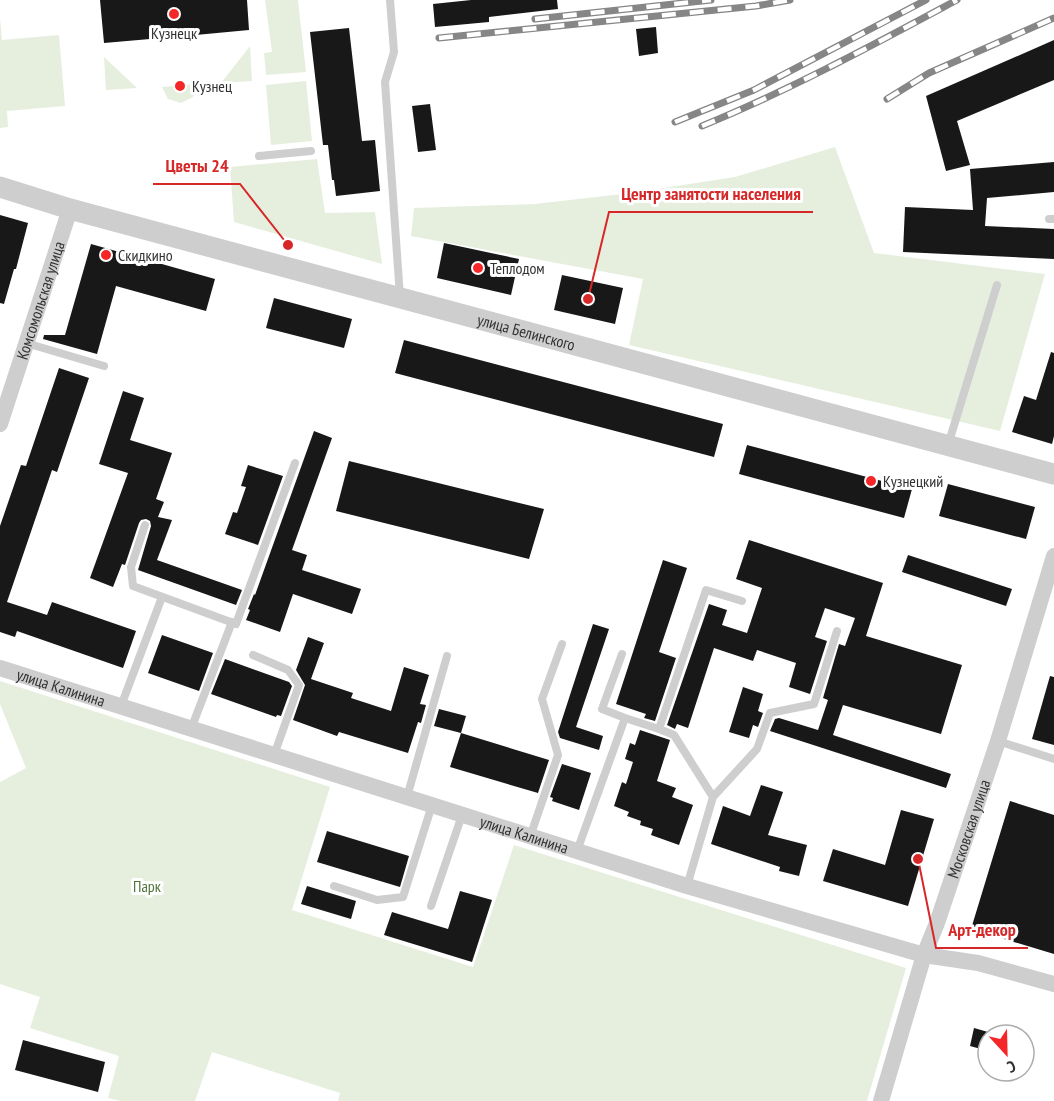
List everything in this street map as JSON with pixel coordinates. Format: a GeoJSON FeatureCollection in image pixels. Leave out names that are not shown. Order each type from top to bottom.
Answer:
{"type":"FeatureCollection","features":[{"type":"Feature","properties":{"kind":"street","name":"улица Белинского"},"geometry":{"type":"LineString","coordinates":[[0,187],[70,209],[1054,474]]}},
{"type":"Feature","properties":{"kind":"street","name":"Комсомольская улица"},"geometry":{"type":"LineString","coordinates":[[0,424],[70,209]]}},
{"type":"Feature","properties":{"kind":"street","name":"Московская улица"},"geometry":{"type":"LineString","coordinates":[[881,1101],[924,955],[998,741],[1054,556]]}},
{"type":"Feature","properties":{"kind":"street","name":"улица Калинина"},"geometry":{"type":"LineString","coordinates":[[0,668],[687,886],[924,955],[978,963],[1054,984]]}},
{"type":"Feature","properties":{"kind":"lane"},"geometry":{"type":"LineString","coordinates":[[390,0],[394,52],[385,82],[400,298]]}},
{"type":"Feature","properties":{"kind":"lane"},"geometry":{"type":"LineString","coordinates":[[260,156],[311,152]]}},
{"type":"Feature","properties":{"kind":"lane"},"geometry":{"type":"LineString","coordinates":[[948,445],[997,285]]}},
{"type":"Feature","properties":{"kind":"lane"},"geometry":{"type":"LineString","coordinates":[[26,343],[105,366]]}},
{"type":"Feature","properties":{"kind":"lane"},"geometry":{"type":"LineString","coordinates":[[145,525],[131,567],[133,586],[236,624],[295,463]]}},
{"type":"Feature","properties":{"kind":"lane"},"geometry":{"type":"LineString","coordinates":[[659,729],[706,590],[742,601]]}},
{"type":"Feature","properties":{"kind":"lane"},"geometry":{"type":"LineString","coordinates":[[121,706],[162,597]]}},
{"type":"Feature","properties":{"kind":"lane"},"geometry":{"type":"LineString","coordinates":[[191,729],[232,622]]}},
{"type":"Feature","properties":{"kind":"lane"},"geometry":{"type":"LineString","coordinates":[[687,886],[713,797],[757,749],[770,713],[814,704],[837,631]]}},
{"type":"Feature","properties":{"kind":"lane"},"geometry":{"type":"LineString","coordinates":[[530,837],[558,755],[542,699],[562,644]]}},
{"type":"Feature","properties":{"kind":"lane"},"geometry":{"type":"LineString","coordinates":[[622,654],[602,709],[674,735],[713,797]]}},
{"type":"Feature","properties":{"kind":"lane"},"geometry":{"type":"LineString","coordinates":[[253,655],[288,670],[299,685],[274,755]]}},
{"type":"Feature","properties":{"kind":"lane"},"geometry":{"type":"LineString","coordinates":[[407,797],[447,656]]}},
{"type":"Feature","properties":{"kind":"lane"},"geometry":{"type":"LineString","coordinates":[[577,851],[625,718]]}},
{"type":"Feature","properties":{"kind":"lane"},"geometry":{"type":"LineString","coordinates":[[998,741],[1054,759]]}},
{"type":"Feature","properties":{"kind":"lane"},"geometry":{"type":"LineString","coordinates":[[334,886],[377,900],[402,897],[432,806]]}},
{"type":"Feature","properties":{"kind":"lane"},"geometry":{"type":"LineString","coordinates":[[431,906],[462,815]]}},
{"type":"Feature","properties":{"kind":"green space"},"geometry":{"type":"Polygon","coordinates":[[[265,0],[298,0],[306,72],[266,75],[264,53],[272,52],[265,0]]]}},
{"type":"Feature","properties":{"kind":"green space"},"geometry":{"type":"Polygon","coordinates":[[[0,18],[2,40],[59,35],[65,106],[7,111],[8,127],[0,128],[0,18]]]}},
{"type":"Feature","properties":{"kind":"green space"},"geometry":{"type":"Polygon","coordinates":[[[250,46],[252,81],[221,83],[250,46]]]}},
{"type":"Feature","properties":{"kind":"green space"},"geometry":{"type":"Polygon","coordinates":[[[104,57],[137,88],[106,90],[104,57]]]}},
{"type":"Feature","properties":{"kind":"green space"},"geometry":{"type":"Polygon","coordinates":[[[306,81],[312,141],[271,145],[266,85],[306,81]]]}},
{"type":"Feature","properties":{"kind":"green space"},"geometry":{"type":"Polygon","coordinates":[[[197,84],[193,97],[181,103],[168,99],[162,87],[173,86],[180,91],[185,89],[186,85],[197,84]]]}},
{"type":"Feature","properties":{"kind":"green space"},"geometry":{"type":"Polygon","coordinates":[[[835,147],[874,253],[1045,274],[1000,431],[629,345],[643,279],[411,236],[414,208],[535,204],[631,193],[735,177],[835,147]]]}},
{"type":"Feature","properties":{"kind":"green space"},"geometry":{"type":"Polygon","coordinates":[[[317,159],[325,213],[375,212],[382,264],[234,222],[230,167],[317,159]]]}},
{"type":"Feature","properties":{"kind":"green space","name":"Парк"},"geometry":{"type":"Polygon","coordinates":[[[0,681],[330,787],[292,910],[473,967],[514,845],[906,968],[867,1101],[338,1101],[340,1093],[212,1052],[195,1101],[121,1101],[108,1098],[119,1056],[30,1028],[40,997],[0,984],[0,782],[26,768],[0,704],[0,681]]]}},
{"type":"Feature","properties":{"kind":"building","name":"Кузнецк"},"geometry":{"type":"Polygon","coordinates":[[[100,0],[247,0],[249,30],[185,36],[186,40],[173,41],[173,37],[104,43],[100,0]]]}},
{"type":"Feature","properties":{"kind":"building"},"geometry":{"type":"Polygon","coordinates":[[[471,0],[557,0],[558,9],[489,17],[489,22],[435,27],[433,4],[471,0]]]}},
{"type":"Feature","properties":{"kind":"building"},"geometry":{"type":"Polygon","coordinates":[[[656,27],[658,53],[639,56],[636,29],[656,27]]]}},
{"type":"Feature","properties":{"kind":"building"},"geometry":{"type":"Polygon","coordinates":[[[349,28],[362,141],[375,140],[380,191],[336,196],[328,145],[323,145],[310,32],[349,28]]]}},
{"type":"Feature","properties":{"kind":"building"},"geometry":{"type":"Polygon","coordinates":[[[1054,40],[1054,80],[957,121],[970,165],[946,171],[926,96],[1054,40]]]}},
{"type":"Feature","properties":{"kind":"building"},"geometry":{"type":"Polygon","coordinates":[[[430,104],[436,150],[418,152],[412,106],[430,104]]]}},
{"type":"Feature","properties":{"kind":"building"},"geometry":{"type":"Polygon","coordinates":[[[1054,162],[1054,192],[987,198],[985,226],[1054,229],[1054,259],[903,252],[905,207],[973,210],[970,169],[1054,162]]]}},
{"type":"Feature","properties":{"kind":"building"},"geometry":{"type":"Polygon","coordinates":[[[0,215],[28,223],[4,304],[0,303],[0,215]]]}},
{"type":"Feature","properties":{"kind":"building","name":"Теплодом"},"geometry":{"type":"Polygon","coordinates":[[[444,243],[519,259],[511,295],[437,278],[444,243]]]}},
{"type":"Feature","properties":{"kind":"building"},"geometry":{"type":"Polygon","coordinates":[[[91,244],[215,279],[206,311],[116,286],[97,354],[43,339],[44,335],[65,335],[91,244]]]}},
{"type":"Feature","properties":{"kind":"building"},"geometry":{"type":"Polygon","coordinates":[[[562,275],[623,288],[615,324],[554,310],[562,275]]]}},
{"type":"Feature","properties":{"kind":"building"},"geometry":{"type":"Polygon","coordinates":[[[274,298],[352,319],[344,348],[266,328],[274,298]]]}},
{"type":"Feature","properties":{"kind":"building"},"geometry":{"type":"Polygon","coordinates":[[[404,340],[723,424],[714,457],[395,373],[404,340]]]}},
{"type":"Feature","properties":{"kind":"building"},"geometry":{"type":"Polygon","coordinates":[[[1051,352],[1054,353],[1054,436],[1052,444],[1012,432],[1024,396],[1036,400],[1051,352]]]}},
{"type":"Feature","properties":{"kind":"building"},"geometry":{"type":"Polygon","coordinates":[[[59,368],[89,378],[57,472],[52,470],[7,602],[47,615],[52,602],[136,631],[123,668],[17,631],[15,637],[0,632],[0,526],[21,465],[26,466],[59,368]]]}},
{"type":"Feature","properties":{"kind":"building"},"geometry":{"type":"Polygon","coordinates":[[[123,391],[144,398],[130,440],[172,453],[156,499],[164,502],[158,517],[172,520],[157,560],[242,590],[236,605],[138,570],[151,526],[150,521],[146,519],[139,523],[125,565],[122,564],[113,587],[90,578],[128,473],[99,464],[123,391]]]}},
{"type":"Feature","properties":{"kind":"building"},"geometry":{"type":"Polygon","coordinates":[[[314,431],[332,438],[292,550],[307,555],[302,570],[361,589],[352,614],[293,594],[280,632],[246,620],[250,610],[248,609],[314,431]]]}},
{"type":"Feature","properties":{"kind":"building"},"geometry":{"type":"Polygon","coordinates":[[[747,445],[912,489],[904,518],[739,474],[747,445]]]}},
{"type":"Feature","properties":{"kind":"building"},"geometry":{"type":"Polygon","coordinates":[[[349,461],[544,509],[529,559],[336,511],[349,461]]]}},
{"type":"Feature","properties":{"kind":"building"},"geometry":{"type":"Polygon","coordinates":[[[248,465],[283,476],[258,545],[225,534],[233,512],[237,513],[246,487],[241,486],[248,465]]]}},
{"type":"Feature","properties":{"kind":"building"},"geometry":{"type":"Polygon","coordinates":[[[948,484],[1035,507],[1026,539],[939,516],[948,484]]]}},
{"type":"Feature","properties":{"kind":"building"},"geometry":{"type":"Polygon","coordinates":[[[749,540],[883,583],[866,636],[962,665],[941,734],[843,705],[833,735],[951,774],[946,788],[770,731],[775,719],[779,718],[818,730],[828,700],[823,698],[839,644],[845,646],[855,618],[825,608],[815,637],[827,641],[810,694],[789,687],[796,663],[757,650],[753,661],[714,648],[688,728],[677,724],[675,729],[667,725],[709,604],[727,610],[722,625],[747,633],[762,588],[736,579],[749,540]]]}},
{"type":"Feature","properties":{"kind":"building"},"geometry":{"type":"Polygon","coordinates":[[[908,555],[1012,589],[1006,606],[902,572],[908,555]]]}},
{"type":"Feature","properties":{"kind":"building"},"geometry":{"type":"Polygon","coordinates":[[[663,560],[687,568],[659,652],[676,658],[655,721],[644,718],[646,714],[616,704],[663,560]]]}},
{"type":"Feature","properties":{"kind":"building"},"geometry":{"type":"Polygon","coordinates":[[[593,624],[609,629],[576,727],[603,736],[599,750],[560,738],[558,732],[593,624]]]}},
{"type":"Feature","properties":{"kind":"building"},"geometry":{"type":"Polygon","coordinates":[[[162,635],[213,653],[199,691],[148,673],[162,635]]]}},
{"type":"Feature","properties":{"kind":"building"},"geometry":{"type":"Polygon","coordinates":[[[308,637],[324,643],[311,679],[353,693],[351,698],[391,711],[404,667],[429,675],[420,704],[426,705],[408,753],[339,732],[337,736],[293,720],[305,685],[296,670],[308,637]]]}},
{"type":"Feature","properties":{"kind":"building"},"geometry":{"type":"Polygon","coordinates":[[[225,659],[289,682],[292,686],[281,716],[276,717],[211,694],[225,659]]]}},
{"type":"Feature","properties":{"kind":"building"},"geometry":{"type":"Polygon","coordinates":[[[1050,676],[1054,677],[1054,745],[1032,739],[1050,676]]]}},
{"type":"Feature","properties":{"kind":"building"},"geometry":{"type":"Polygon","coordinates":[[[743,687],[763,694],[758,711],[763,713],[758,727],[753,725],[749,738],[729,732],[743,687]]]}},
{"type":"Feature","properties":{"kind":"building"},"geometry":{"type":"Polygon","coordinates":[[[439,709],[466,716],[461,733],[434,726],[439,709]]]}},
{"type":"Feature","properties":{"kind":"building"},"geometry":{"type":"Polygon","coordinates":[[[640,730],[670,740],[657,781],[676,788],[672,797],[693,805],[679,845],[651,835],[653,829],[640,825],[641,821],[627,816],[629,812],[614,806],[622,782],[626,784],[633,762],[625,759],[630,743],[635,745],[640,730]]]}},
{"type":"Feature","properties":{"kind":"building"},"geometry":{"type":"Polygon","coordinates":[[[461,733],[549,760],[538,793],[450,767],[461,733]]]}},
{"type":"Feature","properties":{"kind":"building"},"geometry":{"type":"Polygon","coordinates":[[[562,764],[591,773],[579,810],[552,801],[553,798],[550,797],[562,764]]]}},
{"type":"Feature","properties":{"kind":"building"},"geometry":{"type":"Polygon","coordinates":[[[761,785],[783,792],[768,835],[807,845],[799,876],[779,871],[780,867],[711,844],[723,806],[750,816],[761,785]]]}},
{"type":"Feature","properties":{"kind":"building"},"geometry":{"type":"Polygon","coordinates":[[[1010,801],[1054,815],[1054,954],[971,929],[1010,801]]]}},
{"type":"Feature","properties":{"kind":"building"},"geometry":{"type":"Polygon","coordinates":[[[901,810],[934,819],[908,906],[823,881],[833,849],[885,865],[901,810]]]}},
{"type":"Feature","properties":{"kind":"building"},"geometry":{"type":"Polygon","coordinates":[[[327,831],[409,856],[400,887],[317,862],[327,831]]]}},
{"type":"Feature","properties":{"kind":"building"},"geometry":{"type":"Polygon","coordinates":[[[307,886],[356,901],[351,919],[301,904],[307,886]]]}},
{"type":"Feature","properties":{"kind":"building"},"geometry":{"type":"Polygon","coordinates":[[[460,891],[492,900],[472,962],[384,935],[392,912],[448,929],[460,891]]]}},
{"type":"Feature","properties":{"kind":"building"},"geometry":{"type":"Polygon","coordinates":[[[974,1028],[976,1029],[976,1048],[970,1046],[974,1028]]]}},
{"type":"Feature","properties":{"kind":"building"},"geometry":{"type":"Polygon","coordinates":[[[23,1040],[105,1062],[98,1092],[15,1070],[23,1040]]]}},
{"type":"Feature","properties":{"kind":"railway"},"geometry":{"type":"LineString","coordinates":[[535,19],[711,0]]}},
{"type":"Feature","properties":{"kind":"railway"},"geometry":{"type":"LineString","coordinates":[[439,38],[756,6],[790,0]]}},
{"type":"Feature","properties":{"kind":"railway"},"geometry":{"type":"LineString","coordinates":[[675,122],[754,90],[926,0]]}},
{"type":"Feature","properties":{"kind":"railway"},"geometry":{"type":"LineString","coordinates":[[702,126],[799,82],[957,0]]}},
{"type":"Feature","properties":{"kind":"railway"},"geometry":{"type":"LineString","coordinates":[[887,99],[929,73],[1054,18]]}},
{"type":"Feature","properties":{"kind":"place","name":"Кузнецк"},"geometry":{"type":"Point","coordinates":[174,14]}},
{"type":"Feature","properties":{"kind":"place","name":"Кузнец"},"geometry":{"type":"Point","coordinates":[180,86]}},
{"type":"Feature","properties":{"kind":"place","name":"Цветы 24"},"geometry":{"type":"Point","coordinates":[288,245]}},
{"type":"Feature","properties":{"kind":"place","name":"Скидкино"},"geometry":{"type":"Point","coordinates":[106,255]}},
{"type":"Feature","properties":{"kind":"place","name":"Теплодом"},"geometry":{"type":"Point","coordinates":[478,268]}},
{"type":"Feature","properties":{"kind":"place","name":"Центр занятости населения"},"geometry":{"type":"Point","coordinates":[588,299]}},
{"type":"Feature","properties":{"kind":"place","name":"Кузнецкий"},"geometry":{"type":"Point","coordinates":[871,481]}},
{"type":"Feature","properties":{"kind":"place","name":"Арт-декор"},"geometry":{"type":"Point","coordinates":[918,859]}}]}
